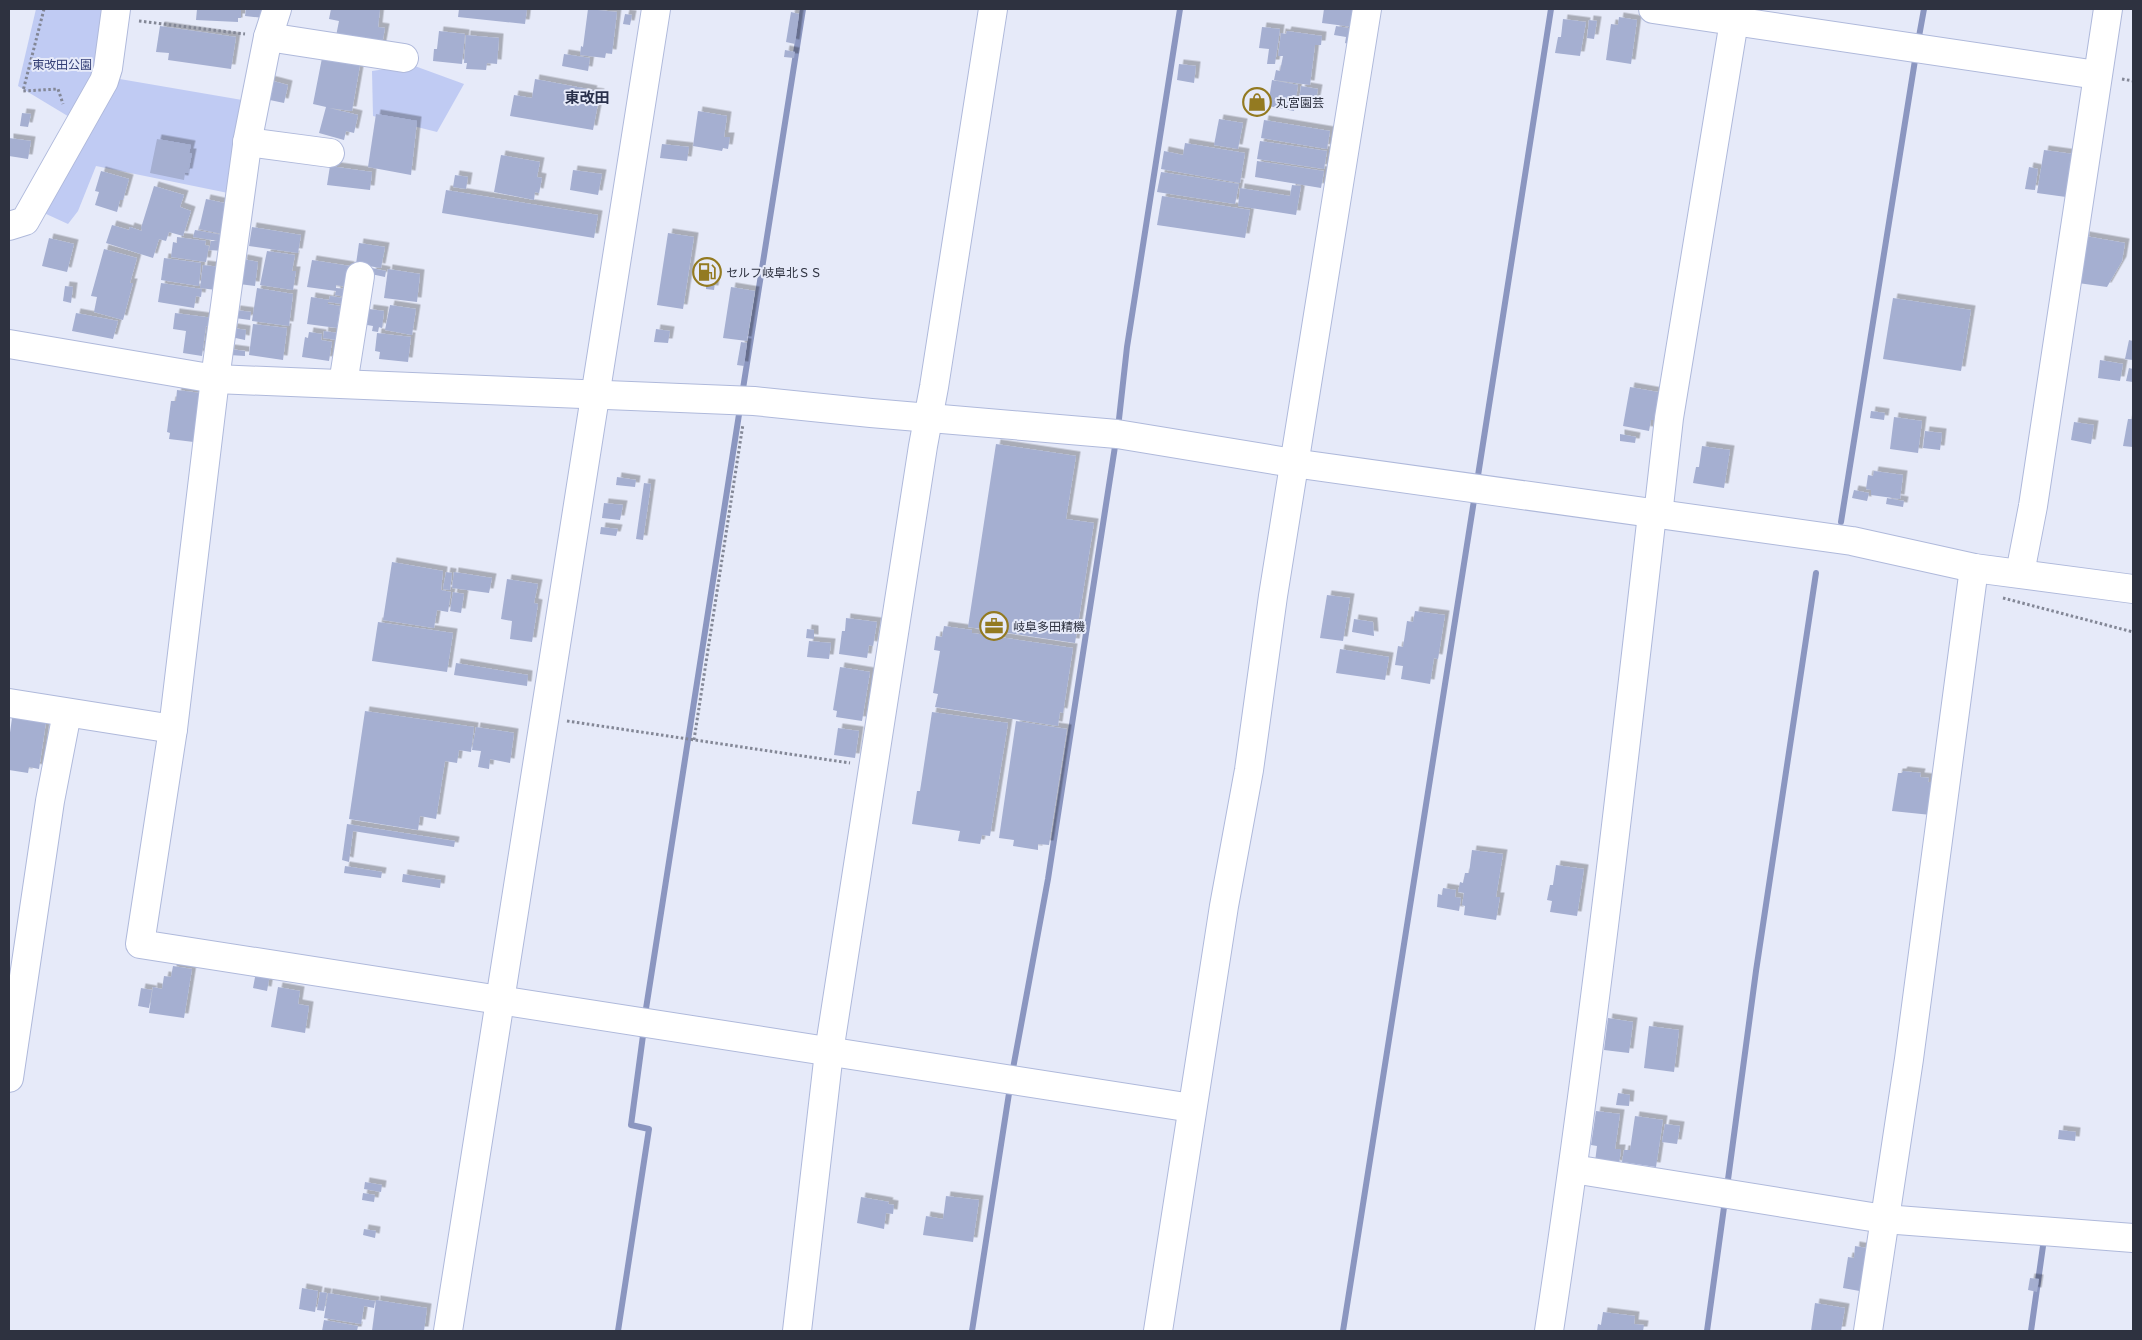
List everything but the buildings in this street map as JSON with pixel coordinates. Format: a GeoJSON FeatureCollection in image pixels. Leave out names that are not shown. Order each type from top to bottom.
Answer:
{"type":"FeatureCollection","features":[{"type":"Feature","properties":{"kind":"street"},"geometry":{"type":"LineString","coordinates":[[276,9],[268,37],[247,142],[173,729],[140,944],[500,1002],[1192,1108]]}},
{"type":"Feature","properties":{"kind":"street"},"geometry":{"type":"LineString","coordinates":[[448,1331],[594,393],[656,9]]}},
{"type":"Feature","properties":{"kind":"street"},"geometry":{"type":"LineString","coordinates":[[797,1331],[829,1052],[927,418],[934,386],[993,9]]}},
{"type":"Feature","properties":{"kind":"street"},"geometry":{"type":"LineString","coordinates":[[1158,1331],[1224,906],[1249,770],[1273,596],[1367,9]]}},
{"type":"Feature","properties":{"kind":"street"},"geometry":{"type":"LineString","coordinates":[[1653,9],[1736,15],[2097,75]]}},
{"type":"Feature","properties":{"kind":"street"},"geometry":{"type":"LineString","coordinates":[[2020,573],[2033,506],[2108,9]]}},
{"type":"Feature","properties":{"kind":"street"},"geometry":{"type":"LineString","coordinates":[[9,226],[25,221],[104,81],[108,68],[115,14]]}},
{"type":"Feature","properties":{"kind":"street"},"geometry":{"type":"LineString","coordinates":[[1549,1331],[1573,1169],[1602,948],[1655,515],[1669,418],[1736,15]]}},
{"type":"Feature","properties":{"kind":"street"},"geometry":{"type":"LineString","coordinates":[[268,37],[404,58]]}},
{"type":"Feature","properties":{"kind":"street"},"geometry":{"type":"LineString","coordinates":[[247,142],[330,153]]}},
{"type":"Feature","properties":{"kind":"street"},"geometry":{"type":"LineString","coordinates":[[343,384],[360,276]]}},
{"type":"Feature","properties":{"kind":"street"},"geometry":{"type":"LineString","coordinates":[[9,344],[216,379],[746,400],[1117,434],[1294,463],[1655,515],[1852,541],[1972,577],[2020,573],[2094,585],[2133,589]]}},
{"type":"Feature","properties":{"kind":"street"},"geometry":{"type":"LineString","coordinates":[[1868,1331],[1909,1059],[1972,577]]}},
{"type":"Feature","properties":{"kind":"street"},"geometry":{"type":"LineString","coordinates":[[9,703],[173,729]]}},
{"type":"Feature","properties":{"kind":"street"},"geometry":{"type":"LineString","coordinates":[[9,1078],[50,801],[67,713]]}},
{"type":"Feature","properties":{"kind":"street"},"geometry":{"type":"LineString","coordinates":[[1573,1169],[1884,1219],[2133,1238]]}},
{"type":"Feature","properties":{"kind":"path"},"geometry":{"type":"LineString","coordinates":[[44,9],[23,91],[58,90],[64,108]]}},
{"type":"Feature","properties":{"kind":"path"},"geometry":{"type":"LineString","coordinates":[[115,14],[268,37]]}},
{"type":"Feature","properties":{"kind":"path"},"geometry":{"type":"LineString","coordinates":[[694,740],[746,400]]}},
{"type":"Feature","properties":{"kind":"path"},"geometry":{"type":"LineString","coordinates":[[1972,577],[1985,593],[2133,632]]}},
{"type":"Feature","properties":{"kind":"path"},"geometry":{"type":"LineString","coordinates":[[544,718],[873,766]]}},
{"type":"Feature","properties":{"kind":"green space","name":"東改田公園"},"geometry":{"type":"Polygon","coordinates":[[[36,9],[108,9],[97,81],[71,118],[18,86],[36,9]]]}},
{"type":"Feature","properties":{"kind":"green space"},"geometry":{"type":"Polygon","coordinates":[[[412,65],[464,84],[437,132],[373,116],[372,71],[412,65]]]}},
{"type":"Feature","properties":{"kind":"green space"},"geometry":{"type":"Polygon","coordinates":[[[114,78],[248,101],[228,193],[96,166],[78,211],[68,224],[44,213],[114,78]]]}},
{"type":"Feature","properties":{"kind":"waterway"},"geometry":{"type":"LineString","coordinates":[[742,395],[803,9]]}},
{"type":"Feature","properties":{"kind":"waterway"},"geometry":{"type":"LineString","coordinates":[[1118,428],[1127,347],[1180,9]]}},
{"type":"Feature","properties":{"kind":"waterway"},"geometry":{"type":"LineString","coordinates":[[1477,482],[1551,9]]}},
{"type":"Feature","properties":{"kind":"waterway"},"geometry":{"type":"LineString","coordinates":[[1918,42],[1924,9]]}},
{"type":"Feature","properties":{"kind":"waterway"},"geometry":{"type":"LineString","coordinates":[[1841,522],[1916,54]]}},
{"type":"Feature","properties":{"kind":"waterway"},"geometry":{"type":"LineString","coordinates":[[645,1015],[740,408]]}},
{"type":"Feature","properties":{"kind":"waterway"},"geometry":{"type":"LineString","coordinates":[[1012,1074],[1048,879],[1116,440]]}},
{"type":"Feature","properties":{"kind":"waterway"},"geometry":{"type":"LineString","coordinates":[[1343,1331],[1475,494]]}},
{"type":"Feature","properties":{"kind":"waterway"},"geometry":{"type":"LineString","coordinates":[[1727,1187],[1756,971],[1816,573]]}},
{"type":"Feature","properties":{"kind":"waterway"},"geometry":{"type":"LineString","coordinates":[[618,1331],[649,1129],[631,1125],[644,1028]]}},
{"type":"Feature","properties":{"kind":"waterway"},"geometry":{"type":"LineString","coordinates":[[972,1331],[1010,1087]]}},
{"type":"Feature","properties":{"kind":"waterway"},"geometry":{"type":"LineString","coordinates":[[1707,1331],[1725,1200]]}},
{"type":"Feature","properties":{"kind":"waterway"},"geometry":{"type":"LineString","coordinates":[[2031,1331],[2044,1239]]}},
{"type":"Feature","properties":{"kind":"place","name":"丸宮園芸"},"geometry":{"type":"Point","coordinates":[1257,102]}},
{"type":"Feature","properties":{"kind":"place","name":"セルフ岐阜北ＳＳ"},"geometry":{"type":"Point","coordinates":[707,272]}},
{"type":"Feature","properties":{"kind":"place","name":"岐阜多田精機"},"geometry":{"type":"Point","coordinates":[994,626]}},
{"type":"Feature","properties":{"kind":"district","name":"東改田"},"geometry":{"type":"Point","coordinates":[587,97]}}]}
